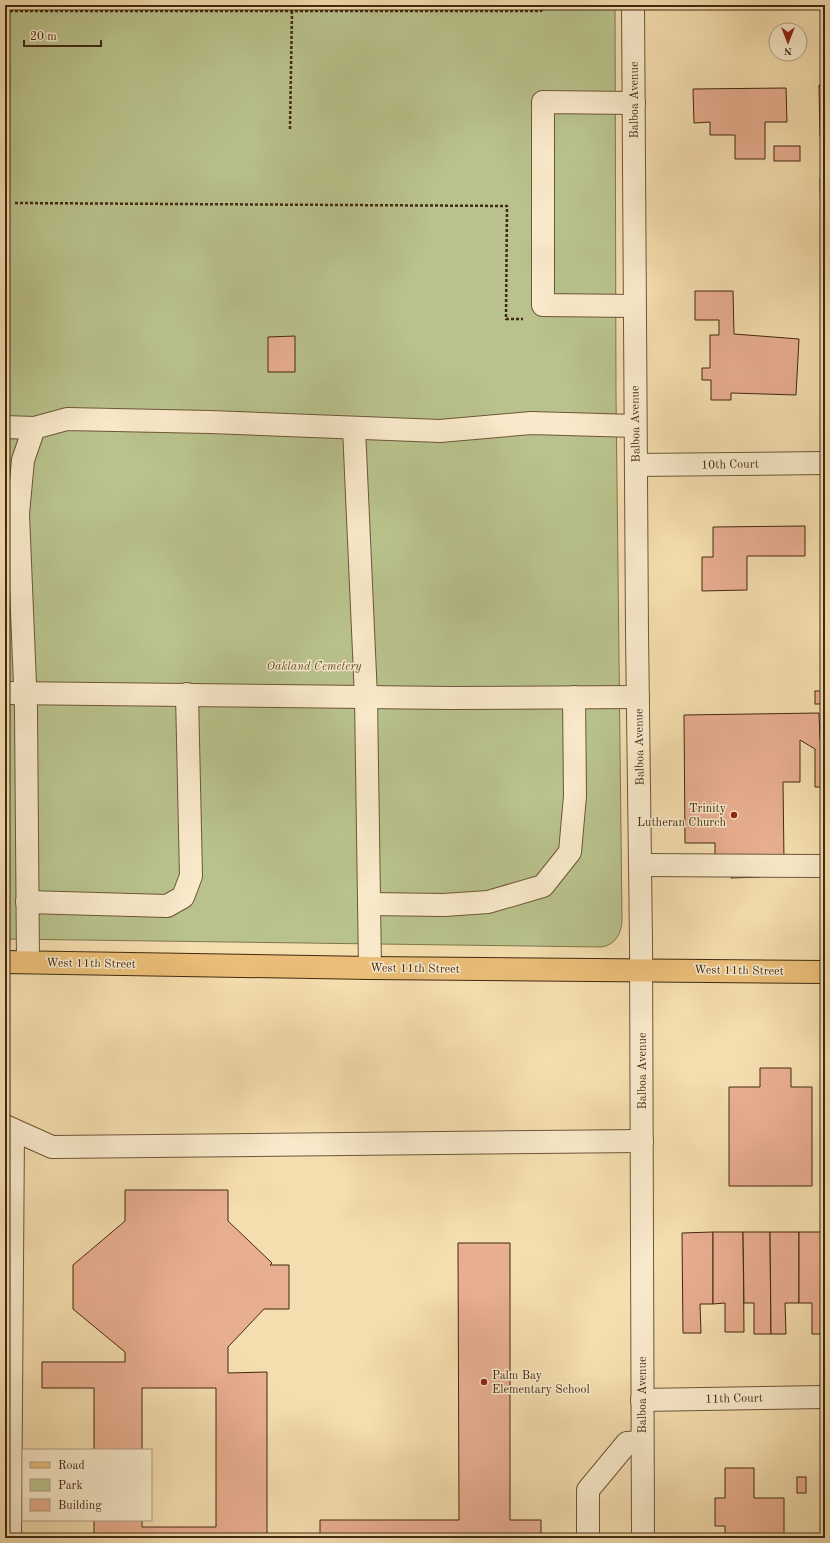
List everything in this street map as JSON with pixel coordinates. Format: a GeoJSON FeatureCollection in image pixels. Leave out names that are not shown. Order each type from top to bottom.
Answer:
{"type":"FeatureCollection","features":[{"type":"Feature","properties":{"kind":"main road","name":"West 11th Street"},"geometry":{"type":"LineString","coordinates":[[5,962],[370,968],[825,972]]}},
{"type":"Feature","properties":{"kind":"street","name":"Balboa Avenue"},"geometry":{"type":"LineString","coordinates":[[633,5],[635,426],[641,865],[643,1538]]}},
{"type":"Feature","properties":{"kind":"street"},"geometry":{"type":"LineString","coordinates":[[634,103],[543,102],[543,305],[634,306]]}},
{"type":"Feature","properties":{"kind":"street"},"geometry":{"type":"LineString","coordinates":[[5,427],[34,428],[67,419],[210,422],[440,432],[531,423],[635,426]]}},
{"type":"Feature","properties":{"kind":"street"},"geometry":{"type":"LineString","coordinates":[[28,962],[27,902],[15,693],[18,514],[23,460],[34,428]]}},
{"type":"Feature","properties":{"kind":"street"},"geometry":{"type":"LineString","coordinates":[[354,428],[366,697],[370,968]]}},
{"type":"Feature","properties":{"kind":"street","name":"10th Court"},"geometry":{"type":"LineString","coordinates":[[636,465],[825,463]]}},
{"type":"Feature","properties":{"kind":"street"},"geometry":{"type":"LineString","coordinates":[[15,693],[366,697],[638,697]]}},
{"type":"Feature","properties":{"kind":"street"},"geometry":{"type":"LineString","coordinates":[[27,902],[167,906],[183,897],[191,876],[187,694]]}},
{"type":"Feature","properties":{"kind":"street"},"geometry":{"type":"LineString","coordinates":[[369,904],[444,905],[488,902],[543,886],[570,852],[575,796],[574,697]]}},
{"type":"Feature","properties":{"kind":"street"},"geometry":{"type":"LineString","coordinates":[[641,865],[825,866]]}},
{"type":"Feature","properties":{"kind":"street"},"geometry":{"type":"LineString","coordinates":[[10,1538],[9,1128],[52,1147],[642,1141]]}},
{"type":"Feature","properties":{"kind":"street","name":"11th Court"},"geometry":{"type":"LineString","coordinates":[[642,1400],[825,1397]]}},
{"type":"Feature","properties":{"kind":"street"},"geometry":{"type":"LineString","coordinates":[[588,1538],[588,1490],[627,1443],[642,1442]]}},
{"type":"Feature","properties":{"kind":"path"},"geometry":{"type":"LineString","coordinates":[[5,11],[541,11],[546,5]]}},
{"type":"Feature","properties":{"kind":"path"},"geometry":{"type":"LineString","coordinates":[[290,129],[292,11]]}},
{"type":"Feature","properties":{"kind":"path"},"geometry":{"type":"LineString","coordinates":[[14,203],[507,206],[506,318],[525,319]]}},
{"type":"Feature","properties":{"kind":"green space","name":"Oakland Cemetery"},"geometry":{"type":"Polygon","coordinates":[[[5,5],[615,5],[616,393],[622,921],[619,934],[611,944],[602,947],[5,939],[5,5]]]}},
{"type":"Feature","properties":{"kind":"building"},"geometry":{"type":"Polygon","coordinates":[[[819,85],[825,85],[825,136],[820,136],[819,85]]]}},
{"type":"Feature","properties":{"kind":"building"},"geometry":{"type":"Polygon","coordinates":[[[786,88],[787,122],[765,122],[765,159],[735,159],[735,135],[710,135],[710,122],[694,123],[693,89],[786,88]]]}},
{"type":"Feature","properties":{"kind":"building"},"geometry":{"type":"Polygon","coordinates":[[[774,146],[800,146],[800,161],[774,161],[774,146]]]}},
{"type":"Feature","properties":{"kind":"building"},"geometry":{"type":"Polygon","coordinates":[[[820,179],[825,179],[825,220],[821,220],[820,179]]]}},
{"type":"Feature","properties":{"kind":"building"},"geometry":{"type":"Polygon","coordinates":[[[695,291],[733,291],[734,334],[799,339],[796,395],[731,393],[731,400],[711,400],[711,380],[702,380],[702,368],[710,368],[710,335],[719,335],[719,320],[695,320],[695,291]]]}},
{"type":"Feature","properties":{"kind":"building"},"geometry":{"type":"Polygon","coordinates":[[[823,311],[825,311],[825,399],[821,399],[823,311]]]}},
{"type":"Feature","properties":{"kind":"building"},"geometry":{"type":"Polygon","coordinates":[[[295,336],[295,372],[268,372],[268,337],[295,336]]]}},
{"type":"Feature","properties":{"kind":"building"},"geometry":{"type":"Polygon","coordinates":[[[805,526],[805,556],[747,556],[747,590],[702,591],[702,557],[713,557],[713,527],[805,526]]]}},
{"type":"Feature","properties":{"kind":"building"},"geometry":{"type":"Polygon","coordinates":[[[815,691],[825,691],[825,704],[815,704],[815,691]]]}},
{"type":"Feature","properties":{"kind":"building","name":"Trinity Lutheran Church"},"geometry":{"type":"Polygon","coordinates":[[[819,713],[820,740],[825,740],[825,787],[815,787],[815,749],[800,740],[800,782],[783,782],[784,861],[760,861],[760,877],[731,878],[731,861],[715,861],[715,843],[685,843],[684,715],[819,713]]]}},
{"type":"Feature","properties":{"kind":"building"},"geometry":{"type":"Polygon","coordinates":[[[760,1068],[791,1068],[791,1087],[812,1087],[812,1186],[729,1186],[729,1087],[760,1087],[760,1068]]]}},
{"type":"Feature","properties":{"kind":"building"},"geometry":{"type":"Polygon","coordinates":[[[125,1190],[228,1190],[228,1221],[272,1263],[270,1265],[289,1265],[289,1309],[264,1309],[228,1347],[228,1373],[267,1372],[267,1538],[94,1538],[94,1521],[142,1521],[142,1527],[216,1527],[216,1388],[142,1388],[142,1449],[94,1449],[94,1388],[42,1388],[42,1362],[125,1362],[125,1352],[73,1309],[73,1265],[125,1221],[125,1190]]]}},
{"type":"Feature","properties":{"kind":"building"},"geometry":{"type":"Polygon","coordinates":[[[713,1232],[713,1304],[700,1304],[701,1333],[683,1333],[682,1233],[713,1232]]]}},
{"type":"Feature","properties":{"kind":"building"},"geometry":{"type":"Polygon","coordinates":[[[713,1232],[743,1232],[744,1332],[725,1332],[725,1303],[713,1304],[713,1232]]]}},
{"type":"Feature","properties":{"kind":"building"},"geometry":{"type":"Polygon","coordinates":[[[743,1232],[770,1232],[771,1334],[754,1334],[754,1303],[744,1303],[743,1232]]]}},
{"type":"Feature","properties":{"kind":"building"},"geometry":{"type":"Polygon","coordinates":[[[770,1232],[799,1232],[799,1303],[785,1303],[786,1334],[771,1334],[770,1232]]]}},
{"type":"Feature","properties":{"kind":"building"},"geometry":{"type":"Polygon","coordinates":[[[799,1232],[825,1232],[825,1334],[812,1334],[812,1303],[799,1303],[799,1232]]]}},
{"type":"Feature","properties":{"kind":"building","name":"Palm Bay Elementary School"},"geometry":{"type":"Polygon","coordinates":[[[458,1243],[510,1243],[510,1520],[541,1520],[541,1538],[320,1538],[320,1520],[459,1520],[458,1243]]]}},
{"type":"Feature","properties":{"kind":"building"},"geometry":{"type":"Polygon","coordinates":[[[725,1468],[754,1468],[754,1498],[784,1498],[784,1538],[725,1538],[725,1526],[715,1526],[715,1498],[725,1498],[725,1468]]]}},
{"type":"Feature","properties":{"kind":"building"},"geometry":{"type":"Polygon","coordinates":[[[797,1477],[806,1477],[806,1493],[797,1493],[797,1477]]]}},
{"type":"Feature","properties":{"kind":"place","name":"Trinity Lutheran Church"},"geometry":{"type":"Point","coordinates":[734,815]}},
{"type":"Feature","properties":{"kind":"place","name":"Palm Bay Elementary School"},"geometry":{"type":"Point","coordinates":[484,1382]}}]}
